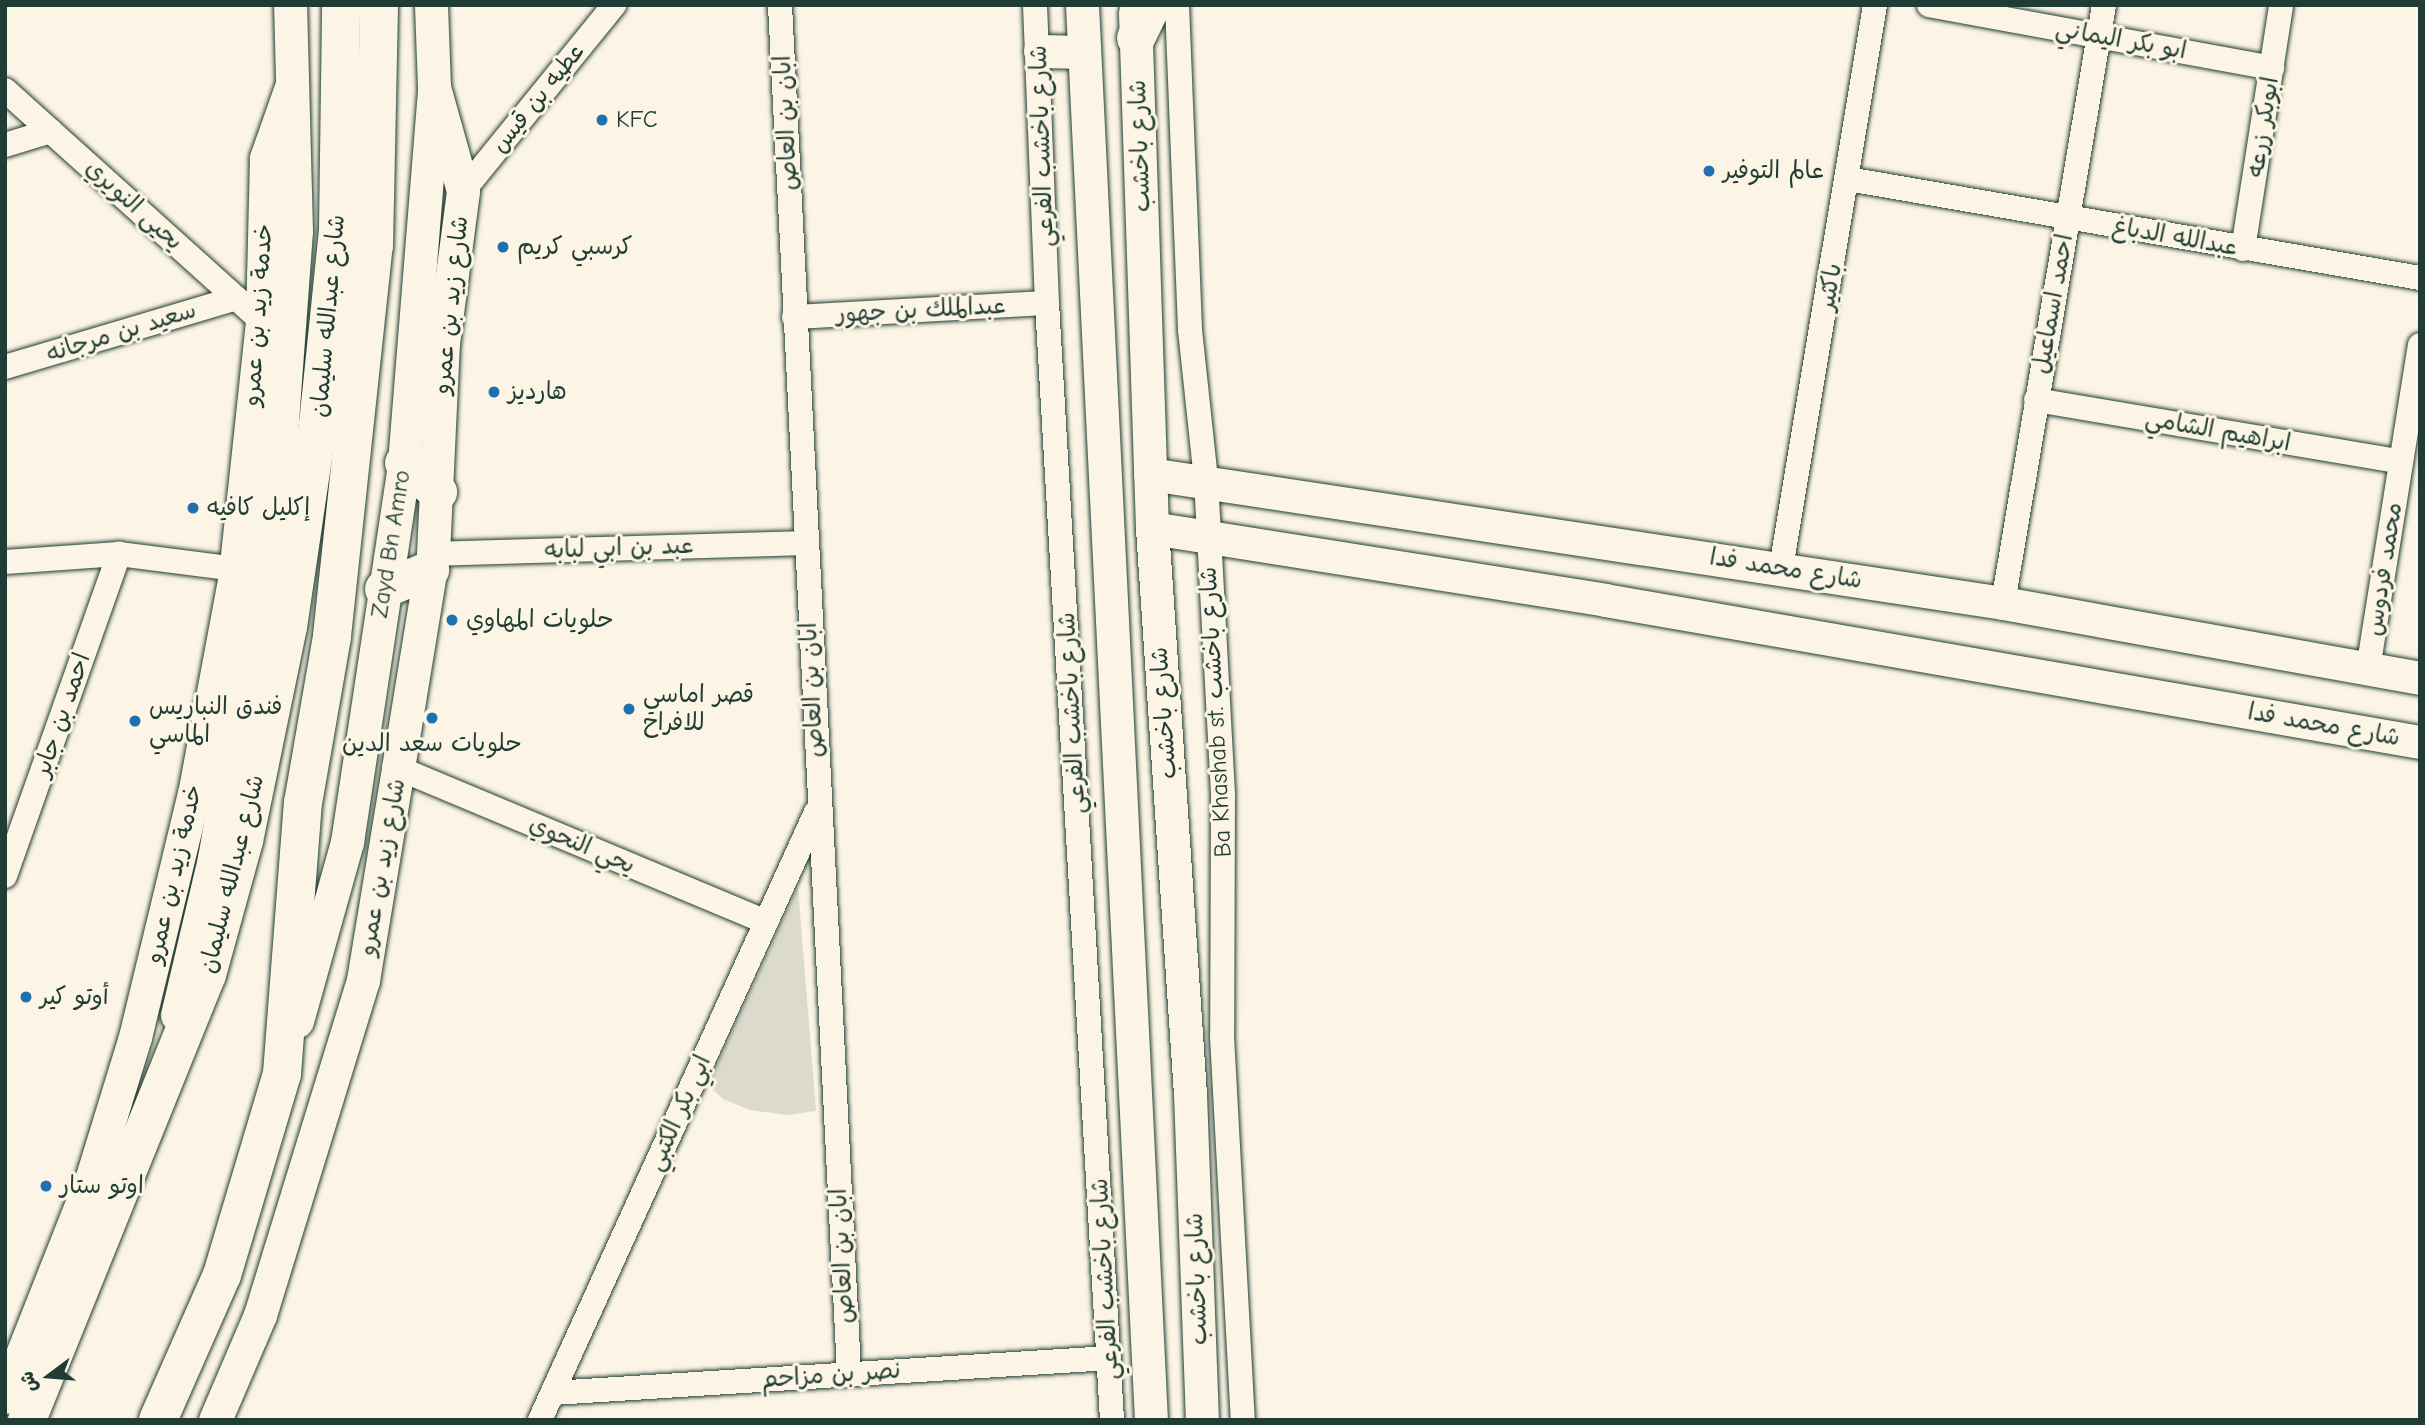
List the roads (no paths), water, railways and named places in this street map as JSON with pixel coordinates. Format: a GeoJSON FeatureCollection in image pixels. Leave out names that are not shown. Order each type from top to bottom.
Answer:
{"type":"FeatureCollection","features":[{"type":"Feature","properties":{"kind":"main road"},"geometry":{"type":"LineString","coordinates":[[155,1112],[214,858],[253,639],[279,449],[296,231],[290,5]]}},
{"type":"Feature","properties":{"kind":"main road","name":"شارع عبدالله سليمان"},"geometry":{"type":"LineString","coordinates":[[27,1420],[155,1112],[207,975],[244,841],[288,627],[318,424],[338,229],[341,5]]}},
{"type":"Feature","properties":{"kind":"main road","name":"شارع عبدالله سليمان"},"geometry":{"type":"LineString","coordinates":[[158,1420],[222,1275],[282,1074],[303,803],[332,636],[374,246],[379,5]]}},
{"type":"Feature","properties":{"kind":"main road","name":"Zayd Bn Amro"},"geometry":{"type":"LineString","coordinates":[[282,1074],[346,842],[404,463],[433,87],[431,5]]}},
{"type":"Feature","properties":{"kind":"main road","name":"شارع باخشب"},"geometry":{"type":"LineString","coordinates":[[1083,5],[1126,952],[1151,1420]]}},
{"type":"Feature","properties":{"kind":"main road","name":"شارع باخشب"},"geometry":{"type":"LineString","coordinates":[[1141,16],[1152,528],[1190,1094],[1202,1420]]}},
{"type":"Feature","properties":{"kind":"main road"},"geometry":{"type":"LineString","coordinates":[[1040,51],[1084,52]]}},
{"type":"Feature","properties":{"kind":"main road","name":"خدمة زيد بن عمرو"},"geometry":{"type":"LineString","coordinates":[[5,1397],[91,1180],[135,1037],[194,794],[236,569],[262,321],[266,158],[292,84]]}},
{"type":"Feature","properties":{"kind":"main road","name":"شارع زيد بن عمرو"},"geometry":{"type":"LineString","coordinates":[[215,1420],[260,1315],[363,979],[432,562],[438,492],[443,343],[463,191],[433,87]]}},
{"type":"Feature","properties":{"kind":"main road"},"geometry":{"type":"LineString","coordinates":[[404,463],[438,492]]}},
{"type":"Feature","properties":{"kind":"main road","name":"شارع محمد فدا"},"geometry":{"type":"LineString","coordinates":[[1150,474],[1206,480],[2003,603],[2420,678]]}},
{"type":"Feature","properties":{"kind":"main road","name":"شارع محمد فدا"},"geometry":{"type":"LineString","coordinates":[[1152,528],[2420,742]]}},
{"type":"Feature","properties":{"kind":"main road"},"geometry":{"type":"LineString","coordinates":[[384,590],[432,562]]}},
{"type":"Feature","properties":{"kind":"street","name":"عطيه بن قيس"},"geometry":{"type":"LineString","coordinates":[[463,191],[614,5]]}},
{"type":"Feature","properties":{"kind":"street","name":"ابان بن العاص"},"geometry":{"type":"LineString","coordinates":[[780,5],[804,543],[849,1374]]}},
{"type":"Feature","properties":{"kind":"street","name":"شارع باخشب الفرعي"},"geometry":{"type":"LineString","coordinates":[[1035,5],[1040,51],[1047,303],[1112,1420]]}},
{"type":"Feature","properties":{"kind":"street","name":"Ba Khashab st. شارع باخشب"},"geometry":{"type":"LineString","coordinates":[[1177,5],[1190,330],[1206,480],[1223,795],[1222,1036],[1243,1420]]}},
{"type":"Feature","properties":{"kind":"street","name":"باكثير"},"geometry":{"type":"LineString","coordinates":[[1781,568],[1875,5]]}},
{"type":"Feature","properties":{"kind":"street","name":"ابو بكر اليماني"},"geometry":{"type":"LineString","coordinates":[[1929,5],[1989,11],[2098,36],[2272,68]]}},
{"type":"Feature","properties":{"kind":"street","name":"احمد اسماعيل"},"geometry":{"type":"LineString","coordinates":[[2003,603],[2104,5]]}},
{"type":"Feature","properties":{"kind":"street","name":"ابوبكر زرعه"},"geometry":{"type":"LineString","coordinates":[[2243,249],[2281,5]]}},
{"type":"Feature","properties":{"kind":"street","name":"يحيى النويري"},"geometry":{"type":"LineString","coordinates":[[5,90],[262,321]]}},
{"type":"Feature","properties":{"kind":"street"},"geometry":{"type":"LineString","coordinates":[[5,145],[51,131]]}},
{"type":"Feature","properties":{"kind":"street","name":"عبدالله الدباغ"},"geometry":{"type":"LineString","coordinates":[[1848,179],[2420,278]]}},
{"type":"Feature","properties":{"kind":"street","name":"سعيد بن مرجانه"},"geometry":{"type":"LineString","coordinates":[[5,367],[236,298]]}},
{"type":"Feature","properties":{"kind":"street","name":"عبدالملك بن جهور"},"geometry":{"type":"LineString","coordinates":[[794,317],[1047,303]]}},
{"type":"Feature","properties":{"kind":"street","name":"محمد فردوس"},"geometry":{"type":"LineString","coordinates":[[2368,669],[2420,345]]}},
{"type":"Feature","properties":{"kind":"street","name":"ابراهيم الشامي"},"geometry":{"type":"LineString","coordinates":[[2036,400],[2401,462]]}},
{"type":"Feature","properties":{"kind":"street","name":"عبد بن ابي لبابه"},"geometry":{"type":"LineString","coordinates":[[432,562],[804,543]]}},
{"type":"Feature","properties":{"kind":"street"},"geometry":{"type":"LineString","coordinates":[[5,562],[119,554],[236,569]]}},
{"type":"Feature","properties":{"kind":"street","name":"احمد بن جابر"},"geometry":{"type":"LineString","coordinates":[[5,876],[119,554]]}},
{"type":"Feature","properties":{"kind":"street","name":"يحي النحوي"},"geometry":{"type":"LineString","coordinates":[[398,768],[766,922]]}},
{"type":"Feature","properties":{"kind":"street","name":"ابي بكر الكتبي"},"geometry":{"type":"LineString","coordinates":[[540,1420],[818,807]]}},
{"type":"Feature","properties":{"kind":"street"},"geometry":{"type":"LineString","coordinates":[[1086,954],[1126,952]]}},
{"type":"Feature","properties":{"kind":"street","name":"نصر بن مزاحم"},"geometry":{"type":"LineString","coordinates":[[553,1393],[1109,1357]]}},
{"type":"Feature","properties":{"kind":"place","name":"KFC"},"geometry":{"type":"Point","coordinates":[602,120]}},
{"type":"Feature","properties":{"kind":"place","name":"عالم التوفير"},"geometry":{"type":"Point","coordinates":[1709,171]}},
{"type":"Feature","properties":{"kind":"place","name":"كرسبي كريم"},"geometry":{"type":"Point","coordinates":[503,247]}},
{"type":"Feature","properties":{"kind":"place","name":"هارديز"},"geometry":{"type":"Point","coordinates":[494,392]}},
{"type":"Feature","properties":{"kind":"place","name":"إكليل كافيه"},"geometry":{"type":"Point","coordinates":[193,508]}},
{"type":"Feature","properties":{"kind":"place","name":"حلويات المهاوي"},"geometry":{"type":"Point","coordinates":[452,620]}},
{"type":"Feature","properties":{"kind":"place","name":"قصر اماسي للافراح"},"geometry":{"type":"Point","coordinates":[629,709]}},
{"type":"Feature","properties":{"kind":"place","name":"حلويات سعد الدين"},"geometry":{"type":"Point","coordinates":[432,718]}},
{"type":"Feature","properties":{"kind":"place","name":"فندق النباريس الماسي"},"geometry":{"type":"Point","coordinates":[135,721]}},
{"type":"Feature","properties":{"kind":"place","name":"أوتو كير"},"geometry":{"type":"Point","coordinates":[26,997]}},
{"type":"Feature","properties":{"kind":"place","name":"اوتو ستار"},"geometry":{"type":"Point","coordinates":[46,1186]}}]}
